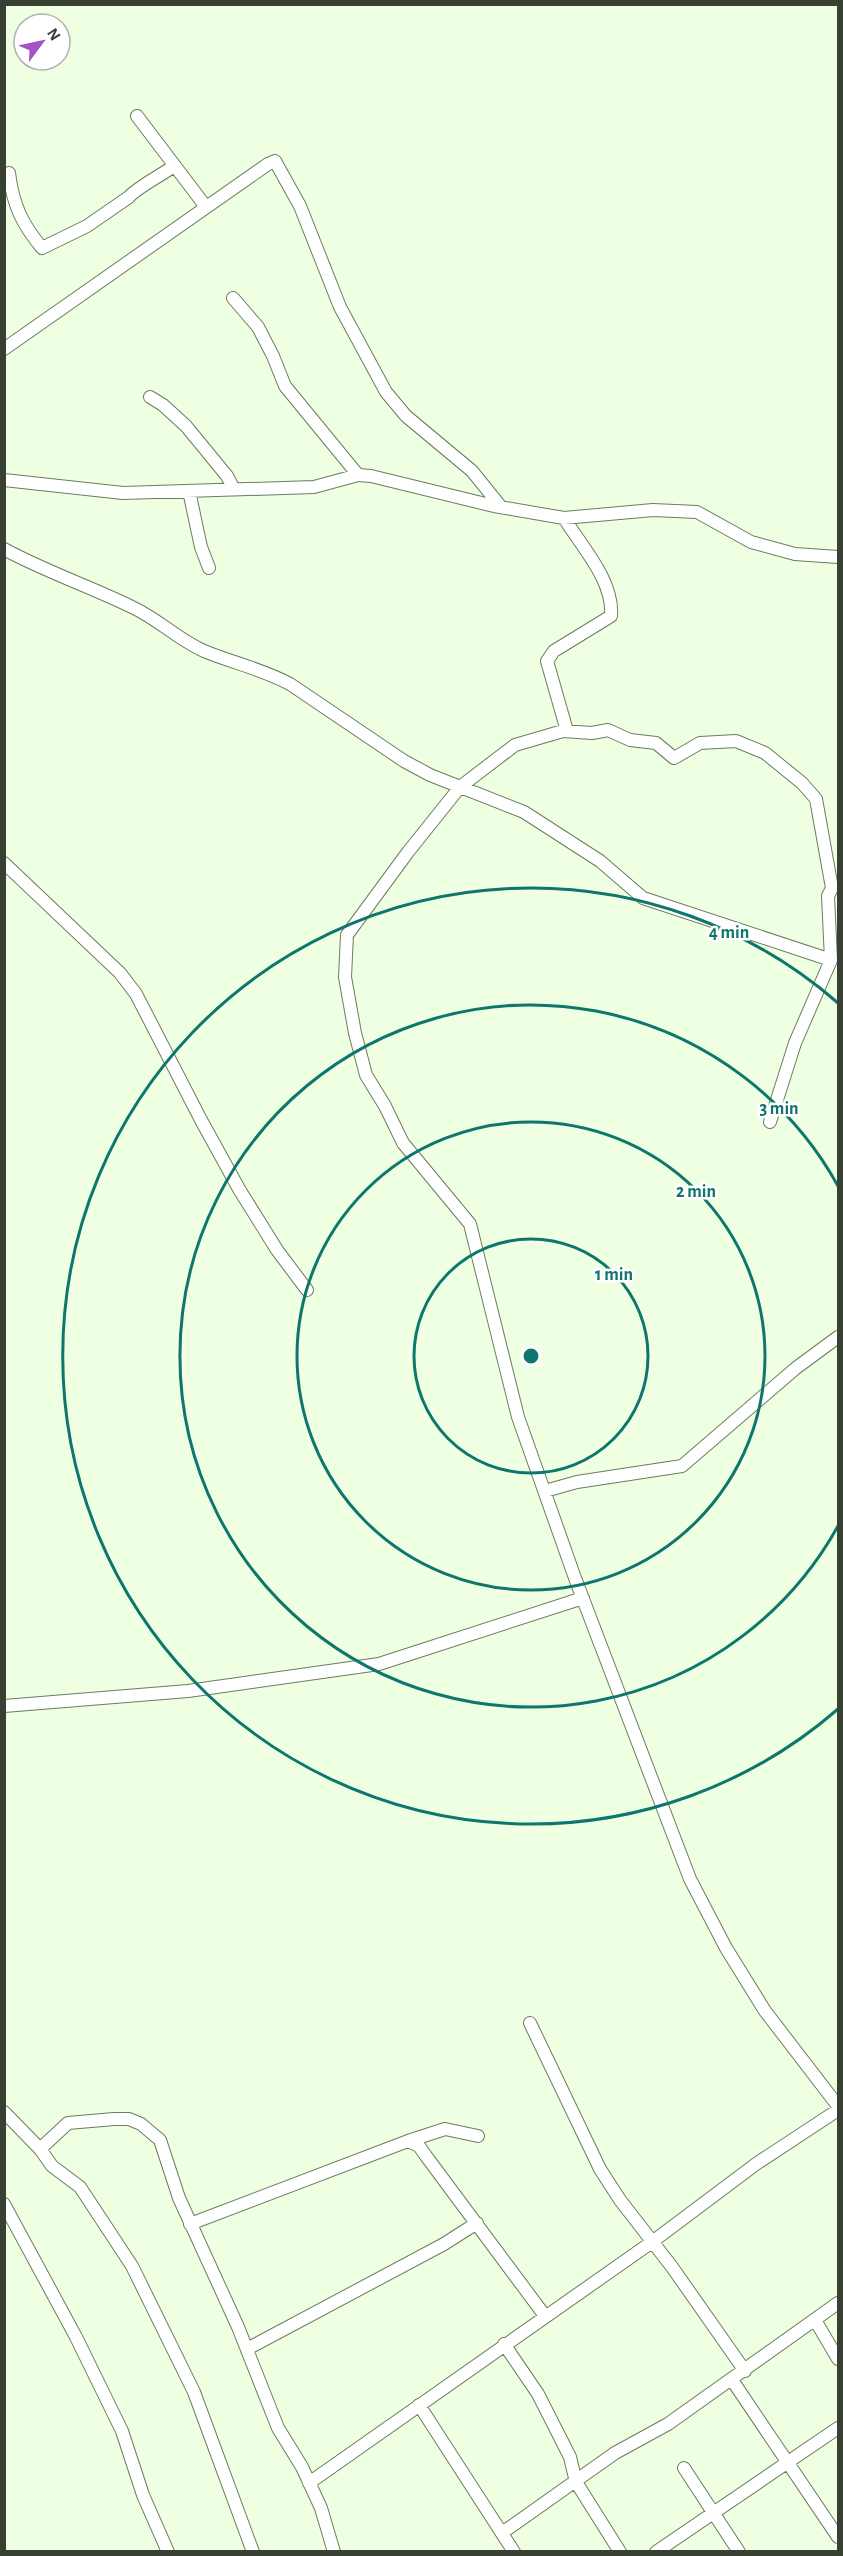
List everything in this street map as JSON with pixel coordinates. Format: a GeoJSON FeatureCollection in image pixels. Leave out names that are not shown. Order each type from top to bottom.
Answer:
{"type":"FeatureCollection","features":[{"type":"Feature","properties":{"kind":"street"},"geometry":{"type":"LineString","coordinates":[[137,116],[206,207]]}},
{"type":"Feature","properties":{"kind":"street"},"geometry":{"type":"LineString","coordinates":[[4,349],[267,164],[275,161],[300,206],[340,307],[387,392],[406,416],[472,471],[501,507]]}},
{"type":"Feature","properties":{"kind":"street"},"geometry":{"type":"LineString","coordinates":[[9,173],[15,206],[26,229],[42,248],[87,226],[129,197],[133,191],[144,187],[174,166]]}},
{"type":"Feature","properties":{"kind":"street"},"geometry":{"type":"LineString","coordinates":[[233,298],[258,327],[285,386],[358,475]]}},
{"type":"Feature","properties":{"kind":"street"},"geometry":{"type":"LineString","coordinates":[[150,398],[163,405],[186,426],[227,476],[234,489]]}},
{"type":"Feature","properties":{"kind":"street"},"geometry":{"type":"LineString","coordinates":[[4,480],[123,493],[314,487],[358,475],[370,476],[501,507],[564,519],[653,510],[697,512],[750,542],[795,554],[838,557]]}},
{"type":"Feature","properties":{"kind":"street"},"geometry":{"type":"LineString","coordinates":[[189,491],[201,547],[209,568]]}},
{"type":"Feature","properties":{"kind":"street"},"geometry":{"type":"LineString","coordinates":[[564,519],[607,586],[612,603],[611,616],[554,651],[547,661],[567,731]]}},
{"type":"Feature","properties":{"kind":"street"},"geometry":{"type":"LineString","coordinates":[[4,549],[136,609],[158,621],[185,642],[271,674],[290,684],[404,761],[430,775],[532,816],[600,861],[643,898],[831,960]]}},
{"type":"Feature","properties":{"kind":"street"},"geometry":{"type":"LineString","coordinates":[[309,2483],[838,2108],[765,2011],[726,1948],[690,1879],[583,1598],[518,1417],[470,1224],[403,1143],[385,1106],[366,1075],[355,1033],[345,977],[347,935],[408,852],[460,787],[515,745],[567,731],[592,734],[615,731],[630,740],[656,743],[674,758],[700,743],[736,741],[765,753],[802,783],[816,799],[832,888],[828,896],[831,960],[795,1043],[770,1122]]}},
{"type":"Feature","properties":{"kind":"street"},"geometry":{"type":"LineString","coordinates":[[4,863],[120,973],[136,994],[239,1189],[277,1250],[307,1290]]}},
{"type":"Feature","properties":{"kind":"street"},"geometry":{"type":"LineString","coordinates":[[545,1491],[577,1482],[682,1466],[796,1368],[838,1337]]}},
{"type":"Feature","properties":{"kind":"street"},"geometry":{"type":"LineString","coordinates":[[4,1706],[188,1691],[379,1664],[583,1598]]}},
{"type":"Feature","properties":{"kind":"street"},"geometry":{"type":"LineString","coordinates":[[530,2023],[600,2169],[745,2372]]}},
{"type":"Feature","properties":{"kind":"street"},"geometry":{"type":"LineString","coordinates":[[4,2112],[40,2149],[52,2166],[80,2187],[132,2266],[194,2392],[253,2552]]}},
{"type":"Feature","properties":{"kind":"street"},"geometry":{"type":"LineString","coordinates":[[40,2149],[68,2123],[129,2119],[141,2124],[160,2140],[179,2198],[247,2349],[278,2428],[321,2508],[334,2552]]}},
{"type":"Feature","properties":{"kind":"street"},"geometry":{"type":"LineString","coordinates":[[190,2223],[445,2129],[478,2136]]}},
{"type":"Feature","properties":{"kind":"street"},"geometry":{"type":"LineString","coordinates":[[408,2141],[419,2146],[545,2316]]}},
{"type":"Feature","properties":{"kind":"street"},"geometry":{"type":"LineString","coordinates":[[4,2204],[76,2337],[122,2431],[143,2495],[168,2552]]}},
{"type":"Feature","properties":{"kind":"street"},"geometry":{"type":"LineString","coordinates":[[247,2349],[444,2244],[477,2223]]}},
{"type":"Feature","properties":{"kind":"street"},"geometry":{"type":"LineString","coordinates":[[502,2533],[615,2453],[668,2424],[745,2372],[838,2303]]}},
{"type":"Feature","properties":{"kind":"street"},"geometry":{"type":"LineString","coordinates":[[815,2320],[838,2359]]}},
{"type":"Feature","properties":{"kind":"street"},"geometry":{"type":"LineString","coordinates":[[504,2344],[538,2394],[570,2457],[576,2482],[620,2552]]}},
{"type":"Feature","properties":{"kind":"street"},"geometry":{"type":"LineString","coordinates":[[732,2380],[838,2537]]}},
{"type":"Feature","properties":{"kind":"street"},"geometry":{"type":"LineString","coordinates":[[419,2405],[514,2552]]}},
{"type":"Feature","properties":{"kind":"street"},"geometry":{"type":"LineString","coordinates":[[656,2552],[838,2428]]}},
{"type":"Feature","properties":{"kind":"street"},"geometry":{"type":"LineString","coordinates":[[684,2468],[739,2552]]}}]}
